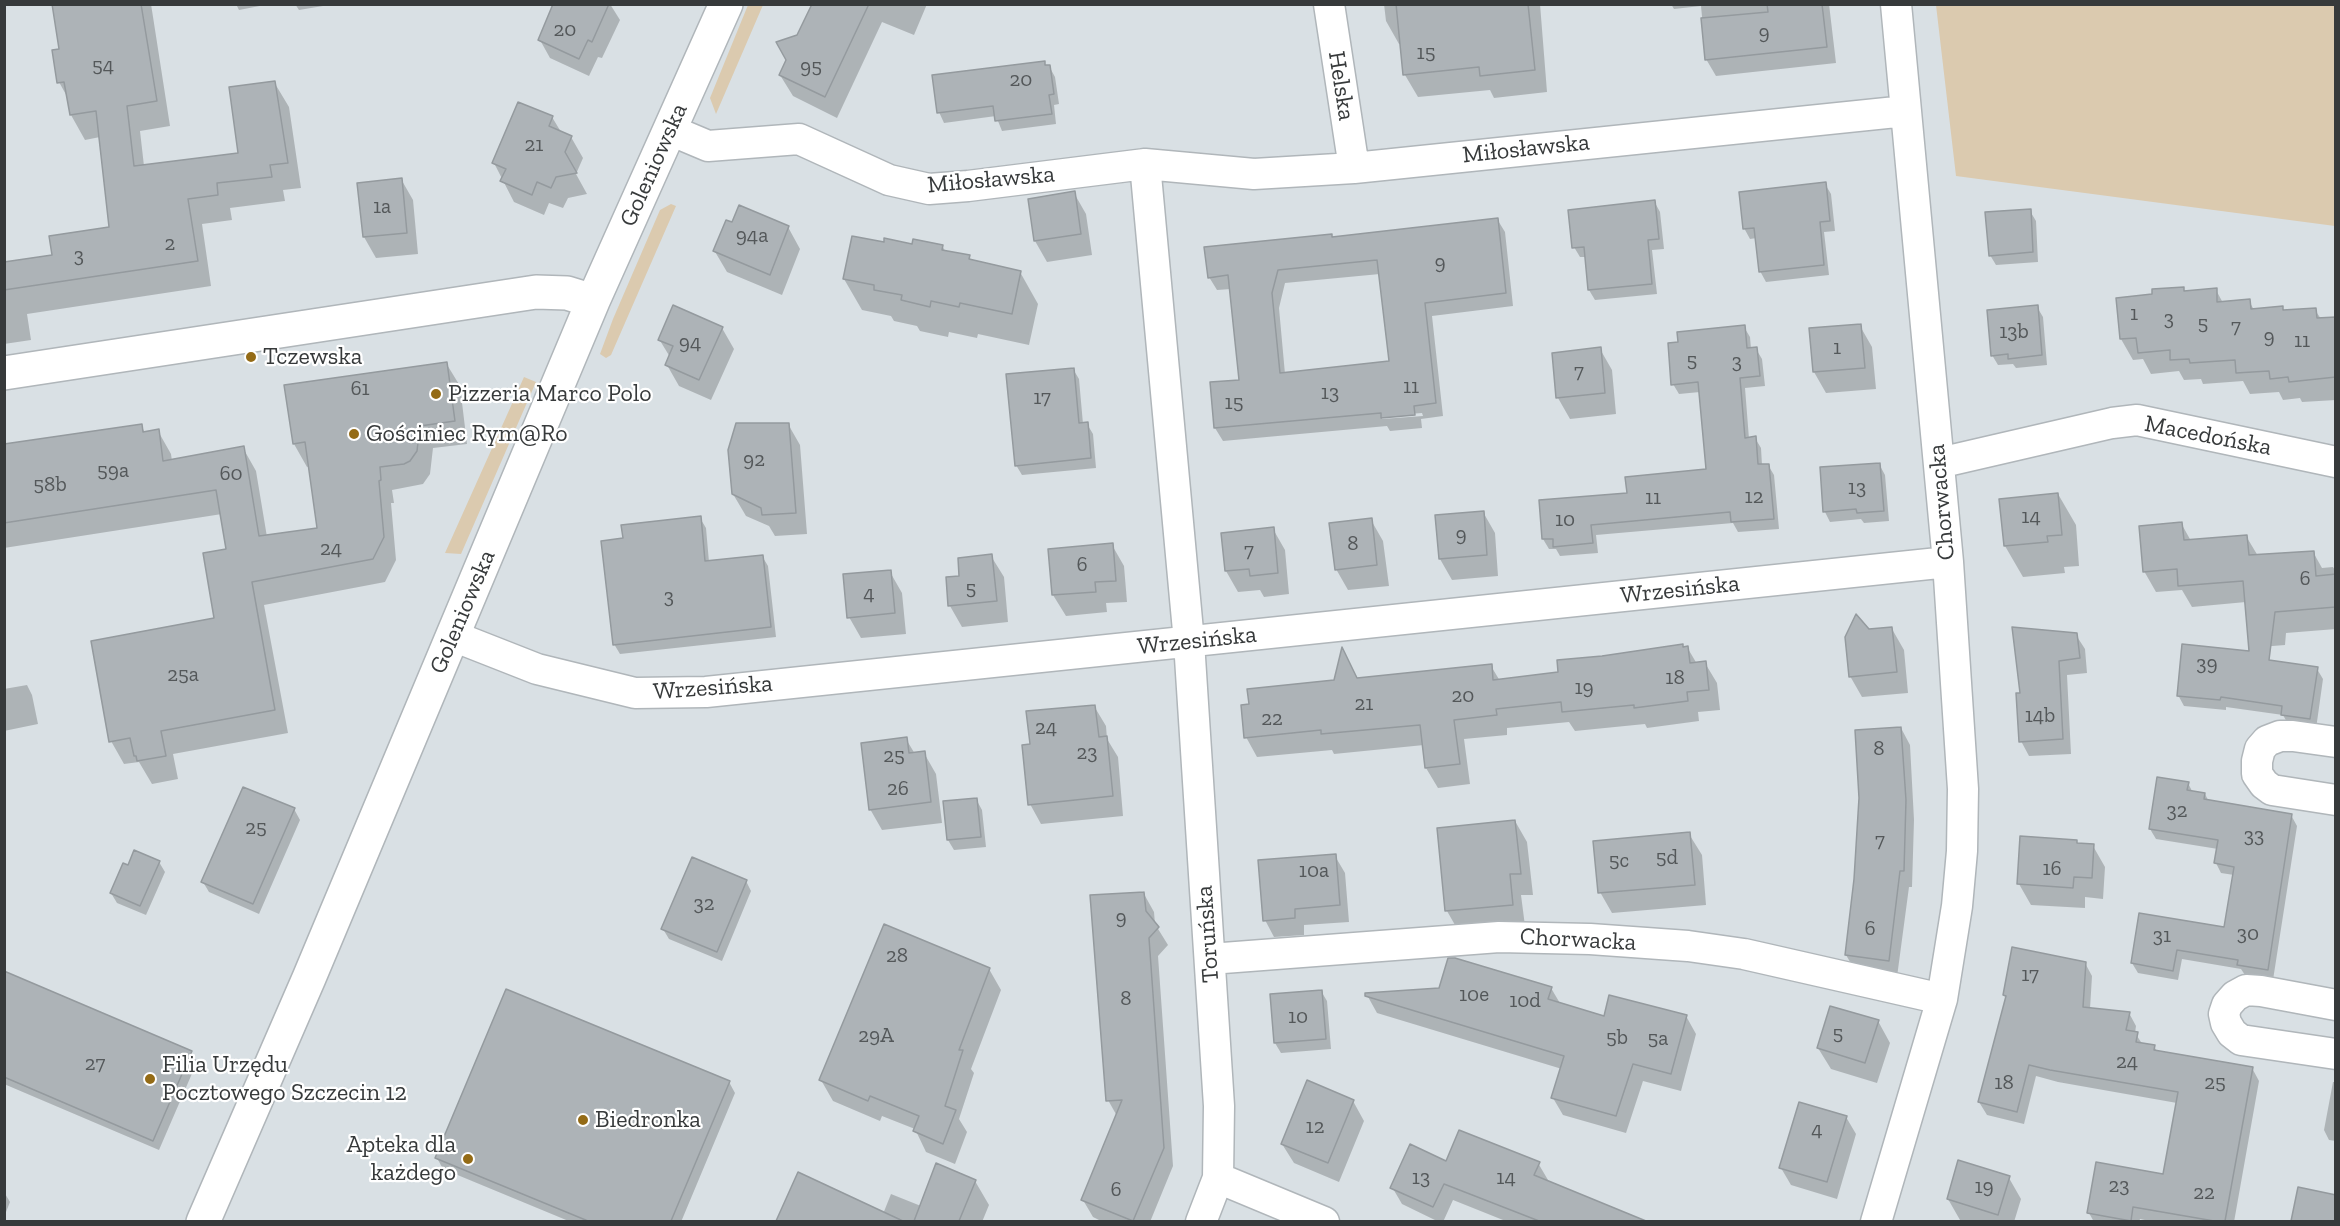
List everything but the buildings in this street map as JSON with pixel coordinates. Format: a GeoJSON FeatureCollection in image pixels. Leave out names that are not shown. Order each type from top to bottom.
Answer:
{"type":"FeatureCollection","features":[{"type":"Feature","properties":{"kind":"street","name":"Goleniowska"},"geometry":{"type":"LineString","coordinates":[[203,1221],[453,636],[593,301],[726,4]]}},
{"type":"Feature","properties":{"kind":"street","name":"Helska"},"geometry":{"type":"LineString","coordinates":[[1329,4],[1354,168]]}},
{"type":"Feature","properties":{"kind":"street","name":"Chorwacka"},"geometry":{"type":"LineString","coordinates":[[1876,1221],[1942,999],[1957,906],[1962,851],[1963,789],[1948,562],[1896,4]]}},
{"type":"Feature","properties":{"kind":"street","name":"Miłosławska"},"geometry":{"type":"LineString","coordinates":[[670,130],[708,146],[799,140],[889,180],[929,189],[1145,164],[1254,174],[1354,168],[1906,111]]}},
{"type":"Feature","properties":{"kind":"street"},"geometry":{"type":"LineString","coordinates":[[1145,164],[1189,642]]}},
{"type":"Feature","properties":{"kind":"street"},"geometry":{"type":"LineString","coordinates":[[4,373],[536,292],[567,293],[593,301]]}},
{"type":"Feature","properties":{"kind":"street","name":"Macedońska"},"geometry":{"type":"LineString","coordinates":[[1939,463],[2112,423],[2137,420],[2336,462]]}},
{"type":"Feature","properties":{"kind":"street","name":"Wrzesińska"},"geometry":{"type":"LineString","coordinates":[[453,636],[537,669],[635,693],[706,692],[1948,562]]}},
{"type":"Feature","properties":{"kind":"street","name":"Toruńska"},"geometry":{"type":"LineString","coordinates":[[1189,642],[1219,1106],[1218,1178],[1201,1221]]}},
{"type":"Feature","properties":{"kind":"street"},"geometry":{"type":"LineString","coordinates":[[2336,742],[2280,736],[2268,741],[2260,749],[2257,761],[2257,774],[2272,790],[2336,800]]}},
{"type":"Feature","properties":{"kind":"street","name":"Chorwacka"},"geometry":{"type":"LineString","coordinates":[[1210,959],[1499,937],[1590,939],[1688,946],[1744,954],[1942,999]]}},
{"type":"Feature","properties":{"kind":"street"},"geometry":{"type":"LineString","coordinates":[[2336,1005],[2246,990],[2235,996],[2227,1005],[2224,1014],[2232,1033],[2241,1040],[2336,1054]]}},
{"type":"Feature","properties":{"kind":"street"},"geometry":{"type":"LineString","coordinates":[[1218,1178],[1324,1221]]}},
{"type":"Feature","properties":{"kind":"shaded area"},"geometry":{"type":"Polygon","coordinates":[[[748,5],[763,5],[716,114],[710,98],[748,5]]]}},
{"type":"Feature","properties":{"kind":"shaded area"},"geometry":{"type":"Polygon","coordinates":[[[1936,5],[2335,5],[2335,226],[1956,176],[1936,5]]]}},
{"type":"Feature","properties":{"kind":"shaded area"},"geometry":{"type":"Polygon","coordinates":[[[671,204],[676,206],[611,355],[606,358],[600,354],[613,319],[660,210],[671,204]]]}},
{"type":"Feature","properties":{"kind":"shaded area"},"geometry":{"type":"Polygon","coordinates":[[[524,377],[536,382],[461,554],[445,553],[524,377]]]}},
{"type":"Feature","properties":{"kind":"place","name":"Tczewska"},"geometry":{"type":"Point","coordinates":[251,357]}},
{"type":"Feature","properties":{"kind":"place","name":"Pizzeria Marco Polo"},"geometry":{"type":"Point","coordinates":[436,394]}},
{"type":"Feature","properties":{"kind":"place","name":"Gościniec Rym@Ro"},"geometry":{"type":"Point","coordinates":[354,434]}},
{"type":"Feature","properties":{"kind":"place","name":"Filia Urzędu Pocztowego Szczecin 12"},"geometry":{"type":"Point","coordinates":[150,1079]}},
{"type":"Feature","properties":{"kind":"place","name":"Biedronka"},"geometry":{"type":"Point","coordinates":[583,1120]}},
{"type":"Feature","properties":{"kind":"place","name":"Apteka dla każdego"},"geometry":{"type":"Point","coordinates":[468,1159]}}]}
